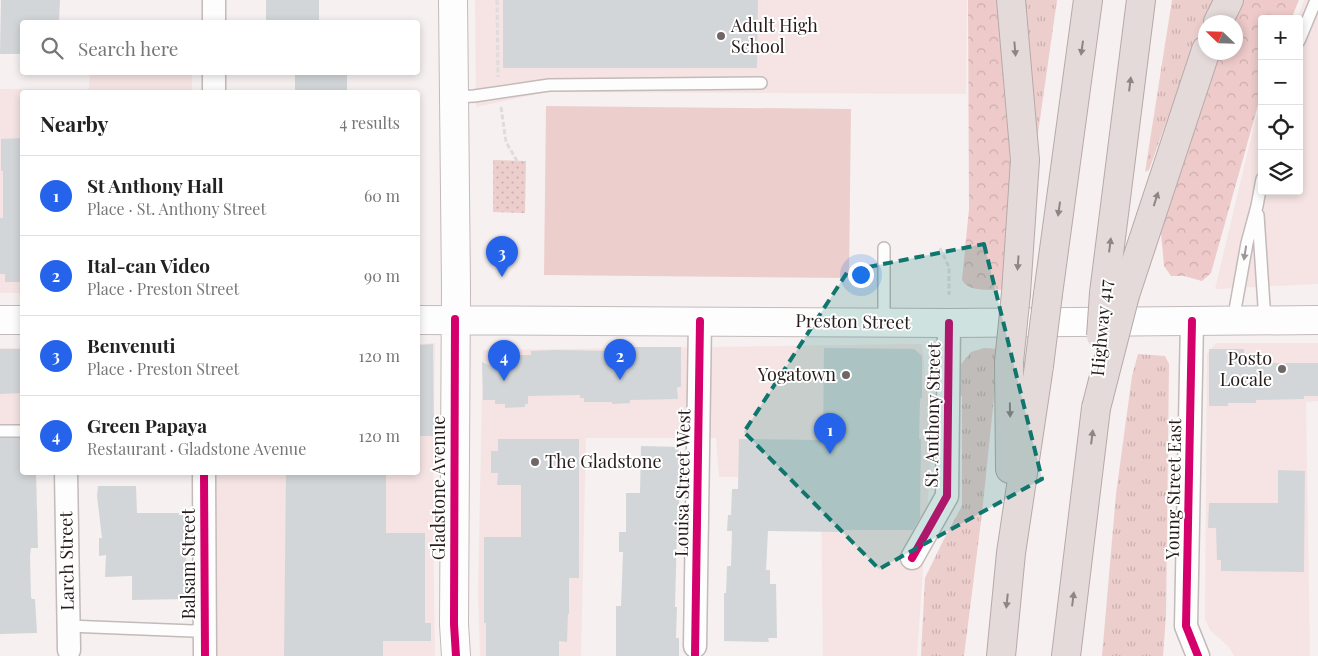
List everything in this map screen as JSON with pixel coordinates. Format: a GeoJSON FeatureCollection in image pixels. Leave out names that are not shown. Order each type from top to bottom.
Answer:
{"type":"FeatureCollection","features":[{"type":"Feature","properties":{"kind":"highway"},"geometry":{"type":"LineString","coordinates":[[1011,0],[1025,160],[1016,293],[1009,362],[1011,553]]}},
{"type":"Feature","properties":{"kind":"highway"},"geometry":{"type":"LineString","coordinates":[[1001,654],[1011,553],[1039,366],[1088,0]]}},
{"type":"Feature","properties":{"kind":"highway","name":"Highway 417"},"geometry":{"type":"LineString","coordinates":[[1067,652],[1096,408],[1114,294],[1141,0]]}},
{"type":"Feature","properties":{"kind":"highway"},"geometry":{"type":"LineString","coordinates":[[1221,15],[1228,0]]}},
{"type":"Feature","properties":{"kind":"highway"},"geometry":{"type":"LineString","coordinates":[[1114,294],[1202,60]]}},
{"type":"Feature","properties":{"kind":"main road","name":"Gladstone Avenue"},"geometry":{"type":"LineString","coordinates":[[453,0],[454,624],[456,656]]}},
{"type":"Feature","properties":{"kind":"main road"},"geometry":{"type":"LineString","coordinates":[[0,320],[20,320]]}},
{"type":"Feature","properties":{"kind":"main road","name":"Preston Street"},"geometry":{"type":"LineString","coordinates":[[420,320],[949,323],[1318,320]]}},
{"type":"Feature","properties":{"kind":"street"},"geometry":{"type":"LineString","coordinates":[[214,0],[214,20]]}},
{"type":"Feature","properties":{"kind":"street"},"geometry":{"type":"LineString","coordinates":[[214,75],[214,90]]}},
{"type":"Feature","properties":{"kind":"street","name":"Louisa Street West"},"geometry":{"type":"LineString","coordinates":[[695,646],[700,321]]}},
{"type":"Feature","properties":{"kind":"street","name":"Young Street East"},"geometry":{"type":"LineString","coordinates":[[1192,321],[1186,626],[1198,656]]}},
{"type":"Feature","properties":{"kind":"street","name":"St. Anthony Street"},"geometry":{"type":"LineString","coordinates":[[912,558],[947,496],[949,323]]}},
{"type":"Feature","properties":{"kind":"street","name":"Larch Street"},"geometry":{"type":"LineString","coordinates":[[66,475],[69,650]]}},
{"type":"Feature","properties":{"kind":"street","name":"Balsam Street"},"geometry":{"type":"LineString","coordinates":[[204,475],[205,656]]}},
{"type":"Feature","properties":{"kind":"lane"},"geometry":{"type":"LineString","coordinates":[[1303,31],[1316,0]]}},
{"type":"Feature","properties":{"kind":"lane"},"geometry":{"type":"LineString","coordinates":[[454,97],[474,96],[549,85],[761,83]]}},
{"type":"Feature","properties":{"kind":"lane"},"geometry":{"type":"LineString","coordinates":[[1233,321],[1247,243],[1259,195]]}},
{"type":"Feature","properties":{"kind":"lane"},"geometry":{"type":"LineString","coordinates":[[1257,206],[1265,321]]}},
{"type":"Feature","properties":{"kind":"lane"},"geometry":{"type":"LineString","coordinates":[[884,248],[884,322]]}},
{"type":"Feature","properties":{"kind":"lane"},"geometry":{"type":"LineString","coordinates":[[0,431],[20,431]]}},
{"type":"Feature","properties":{"kind":"lane"},"geometry":{"type":"LineString","coordinates":[[68,626],[193,631],[205,629]]}},
{"type":"Feature","properties":{"kind":"path"},"geometry":{"type":"LineString","coordinates":[[497,0],[498,78]]}},
{"type":"Feature","properties":{"kind":"path"},"geometry":{"type":"LineString","coordinates":[[501,104],[506,142],[517,161]]}},
{"type":"Feature","properties":{"kind":"path"},"geometry":{"type":"LineString","coordinates":[[940,248],[949,267],[949,295]]}},
{"type":"Feature","properties":{"kind":"highlighted area"},"geometry":{"type":"Polygon","coordinates":[[[984,244],[1042,479],[879,569],[744,432],[848,271],[984,244]]]}},
{"type":"Feature","properties":{"kind":"shaded area","name":"Adult High School"},"geometry":{"type":"Polygon","coordinates":[[[475,0],[967,0],[966,94],[547,92],[476,107],[475,0]]]}},
{"type":"Feature","properties":{"kind":"shaded area"},"geometry":{"type":"Polygon","coordinates":[[[1304,0],[1318,0],[1318,284],[1215,289],[1258,115],[1258,195],[1303,195],[1303,15],[1298,15],[1304,0]]]}},
{"type":"Feature","properties":{"kind":"shaded area"},"geometry":{"type":"Polygon","coordinates":[[[90,75],[192,75],[192,90],[20,90],[20,293],[0,293],[0,89],[89,89],[90,75]]]}},
{"type":"Feature","properties":{"kind":"shaded area"},"geometry":{"type":"Polygon","coordinates":[[[435,343],[433,516],[435,656],[203,656],[200,475],[420,475],[420,344],[435,343]]]}},
{"type":"Feature","properties":{"kind":"shaded area"},"geometry":{"type":"Polygon","coordinates":[[[1216,343],[1318,343],[1318,401],[1306,402],[1310,656],[1234,656],[1229,647],[1210,630],[1205,619],[1207,354],[1216,343]]]}},
{"type":"Feature","properties":{"kind":"shaded area"},"geometry":{"type":"Polygon","coordinates":[[[922,344],[932,438],[917,656],[823,656],[821,477],[719,477],[716,438],[586,438],[581,656],[480,656],[478,593],[483,350],[922,344]]]}},
{"type":"Feature","properties":{"kind":"shaded area"},"geometry":{"type":"Polygon","coordinates":[[[0,348],[20,348],[20,435],[0,435],[0,348]]]}},
{"type":"Feature","properties":{"kind":"green space"},"geometry":{"type":"Polygon","coordinates":[[[968,0],[999,0],[1012,118],[1012,176],[1004,290],[975,289],[965,284],[962,280],[969,209],[968,0]]]}},
{"type":"Feature","properties":{"kind":"green space"},"geometry":{"type":"Polygon","coordinates":[[[1023,0],[1057,0],[1035,154],[1023,0]]]}},
{"type":"Feature","properties":{"kind":"green space"},"geometry":{"type":"Polygon","coordinates":[[[1172,0],[1216,0],[1210,15],[1198,15],[1198,44],[1149,170],[1145,172],[1172,0]]]}},
{"type":"Feature","properties":{"kind":"green space"},"geometry":{"type":"Polygon","coordinates":[[[1243,0],[1299,0],[1293,15],[1258,15],[1258,105],[1211,273],[1202,281],[1184,276],[1171,276],[1164,266],[1161,233],[1217,60],[1243,60],[1243,15],[1236,15],[1243,0]]]}},
{"type":"Feature","properties":{"kind":"green space"},"geometry":{"type":"Polygon","coordinates":[[[546,106],[851,109],[849,278],[544,275],[546,106]]]}},
{"type":"Feature","properties":{"kind":"green space"},"geometry":{"type":"Polygon","coordinates":[[[493,160],[526,161],[525,213],[493,212],[493,160]]]}},
{"type":"Feature","properties":{"kind":"green space"},"geometry":{"type":"Polygon","coordinates":[[[984,348],[999,349],[982,513],[964,656],[921,656],[925,578],[962,506],[962,396],[954,393],[953,374],[971,352],[984,348]]]}},
{"type":"Feature","properties":{"kind":"green space"},"geometry":{"type":"Polygon","coordinates":[[[1138,354],[1165,356],[1169,364],[1166,616],[1163,656],[1102,656],[1116,494],[1132,376],[1138,354]]]}},
{"type":"Feature","properties":{"kind":"building"},"geometry":{"type":"Polygon","coordinates":[[[1,0],[60,0],[59,20],[20,20],[20,54],[0,54],[1,0]]]}},
{"type":"Feature","properties":{"kind":"building"},"geometry":{"type":"Polygon","coordinates":[[[266,0],[319,0],[319,20],[266,20],[266,0]]]}},
{"type":"Feature","properties":{"kind":"building"},"geometry":{"type":"Polygon","coordinates":[[[503,0],[758,0],[757,68],[503,68],[503,0]]]}},
{"type":"Feature","properties":{"kind":"building"},"geometry":{"type":"Polygon","coordinates":[[[295,75],[347,75],[347,90],[295,90],[295,75]]]}},
{"type":"Feature","properties":{"kind":"building"},"geometry":{"type":"Polygon","coordinates":[[[20,138],[20,282],[5,282],[5,274],[0,274],[0,218],[3,218],[1,139],[20,138]]]}},
{"type":"Feature","properties":{"kind":"building"},"geometry":{"type":"Polygon","coordinates":[[[433,344],[434,436],[420,436],[420,345],[433,344]]]}},
{"type":"Feature","properties":{"kind":"building"},"geometry":{"type":"Polygon","coordinates":[[[613,347],[681,347],[681,387],[677,387],[678,399],[630,400],[630,403],[612,404],[612,402],[584,402],[584,398],[580,398],[580,395],[528,396],[528,404],[525,404],[525,407],[505,408],[505,404],[495,404],[495,400],[483,400],[482,362],[493,367],[492,355],[531,355],[531,351],[556,350],[613,351],[613,347]]]}},
{"type":"Feature","properties":{"kind":"building"},"geometry":{"type":"Polygon","coordinates":[[[824,348],[914,349],[922,356],[922,398],[920,398],[919,439],[921,439],[920,517],[913,530],[768,531],[766,570],[770,570],[770,584],[776,584],[777,638],[768,638],[769,642],[724,641],[724,593],[726,593],[727,566],[731,566],[732,531],[727,531],[728,515],[731,515],[732,489],[738,489],[739,439],[823,440],[824,348]]]}},
{"type":"Feature","properties":{"kind":"building"},"geometry":{"type":"Polygon","coordinates":[[[0,349],[20,349],[20,393],[0,394],[0,349]]]}},
{"type":"Feature","properties":{"kind":"building"},"geometry":{"type":"Polygon","coordinates":[[[1209,349],[1244,349],[1244,363],[1318,363],[1318,396],[1304,396],[1304,399],[1256,400],[1256,403],[1228,403],[1228,406],[1209,406],[1209,349]]]}},
{"type":"Feature","properties":{"kind":"building"},"geometry":{"type":"Polygon","coordinates":[[[0,438],[20,438],[20,475],[36,475],[38,548],[31,548],[30,556],[31,597],[35,599],[37,633],[0,634],[0,438]]]}},
{"type":"Feature","properties":{"kind":"building"},"geometry":{"type":"Polygon","coordinates":[[[498,439],[579,439],[579,578],[569,578],[567,642],[559,641],[559,656],[486,656],[484,537],[521,537],[521,485],[497,485],[498,473],[491,473],[491,451],[498,451],[498,439]]]}},
{"type":"Feature","properties":{"kind":"building"},"geometry":{"type":"Polygon","coordinates":[[[641,446],[679,447],[679,530],[677,530],[675,607],[677,607],[676,638],[679,638],[679,656],[616,656],[616,606],[621,606],[623,552],[619,552],[619,532],[626,532],[626,493],[640,493],[641,446]]]}},
{"type":"Feature","properties":{"kind":"building"},"geometry":{"type":"Polygon","coordinates":[[[1278,470],[1305,471],[1304,572],[1221,571],[1221,560],[1217,560],[1216,528],[1208,528],[1209,503],[1278,503],[1278,470]]]}},
{"type":"Feature","properties":{"kind":"building"},"geometry":{"type":"Polygon","coordinates":[[[286,475],[386,475],[386,533],[425,533],[425,623],[431,623],[431,641],[383,641],[383,656],[284,656],[286,475]]]}},
{"type":"Feature","properties":{"kind":"building"},"geometry":{"type":"Polygon","coordinates":[[[98,486],[136,486],[137,513],[179,513],[179,515],[184,515],[188,599],[132,600],[132,576],[105,577],[106,555],[99,556],[99,538],[102,538],[97,496],[98,486]]]}},
{"type":"Feature","properties":{"kind":"cycle path"},"geometry":{"type":"LineString","coordinates":[[455,319],[454,624],[456,656]]}},
{"type":"Feature","properties":{"kind":"cycle path"},"geometry":{"type":"LineString","coordinates":[[695,656],[700,321]]}},
{"type":"Feature","properties":{"kind":"cycle path"},"geometry":{"type":"LineString","coordinates":[[1192,321],[1186,626],[1198,656]]}},
{"type":"Feature","properties":{"kind":"cycle path"},"geometry":{"type":"LineString","coordinates":[[912,558],[947,496],[949,323]]}},
{"type":"Feature","properties":{"kind":"cycle path"},"geometry":{"type":"LineString","coordinates":[[204,475],[205,656]]}},
{"type":"Feature","properties":{"kind":"place","name":"Adult High School"},"geometry":{"type":"Point","coordinates":[721,36]}},
{"type":"Feature","properties":{"kind":"place","name":"Benvenuti"},"geometry":{"type":"Point","coordinates":[502,277]}},
{"type":"Feature","properties":{"kind":"place","name":"Posto Locale"},"geometry":{"type":"Point","coordinates":[1282,369]}},
{"type":"Feature","properties":{"kind":"place","name":"Yogatown"},"geometry":{"type":"Point","coordinates":[846,375]}},
{"type":"Feature","properties":{"kind":"place","name":"Ital-can Video"},"geometry":{"type":"Point","coordinates":[620,380]}},
{"type":"Feature","properties":{"kind":"place","name":"Green Papaya"},"geometry":{"type":"Point","coordinates":[504,381]}},
{"type":"Feature","properties":{"kind":"place","name":"St Anthony Hall"},"geometry":{"type":"Point","coordinates":[830,454]}},
{"type":"Feature","properties":{"kind":"place","name":"The Gladstone"},"geometry":{"type":"Point","coordinates":[535,462]}}]}
